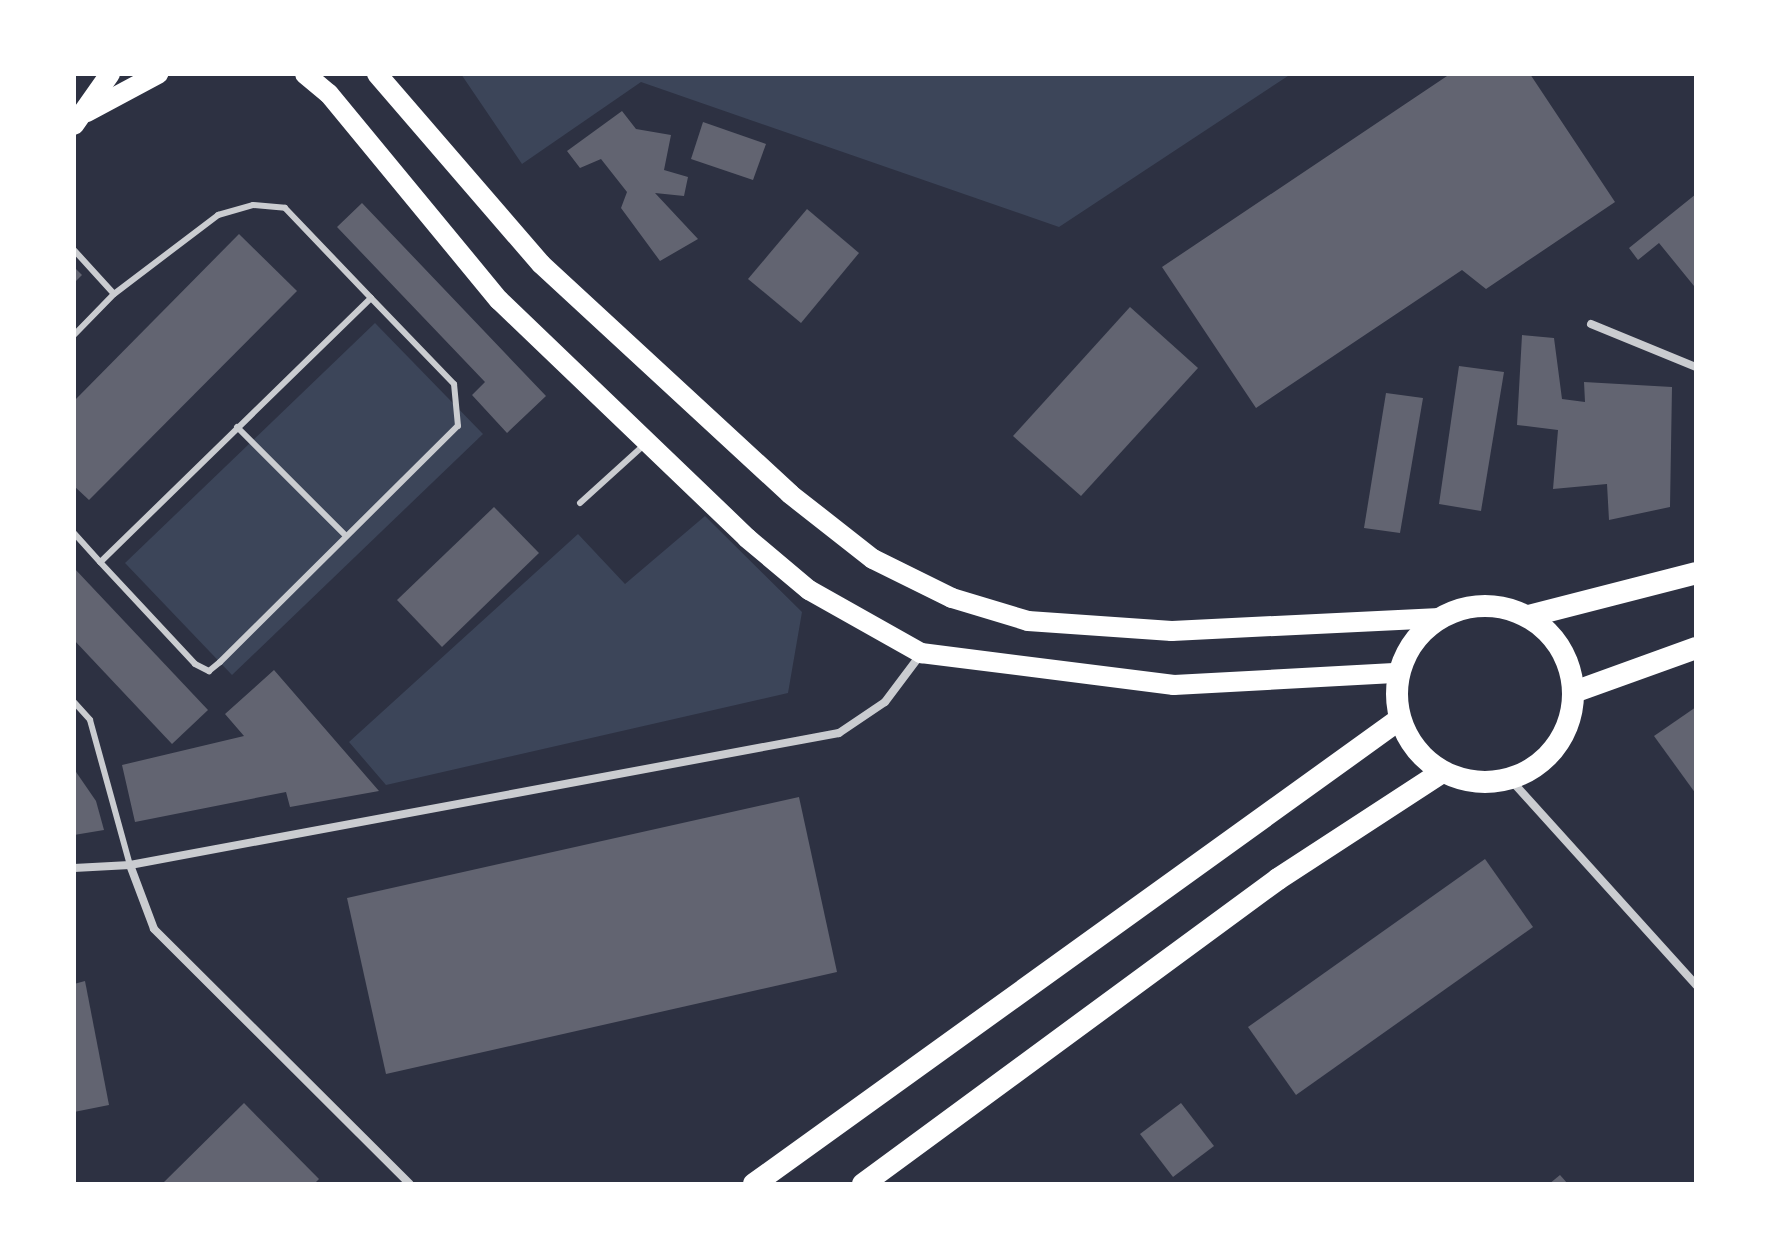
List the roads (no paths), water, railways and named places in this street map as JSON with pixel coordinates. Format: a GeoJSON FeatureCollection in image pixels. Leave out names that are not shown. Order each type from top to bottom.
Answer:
{"type":"FeatureCollection","features":[{"type":"Feature","properties":{"kind":"highway"},"geometry":{"type":"LineString","coordinates":[[1529,616],[1561,648],[1574,692],[1571,716],[1550,756],[1510,779],[1464,780],[1442,772],[1409,740],[1400,719],[1399,673],[1407,651],[1440,618],[1484,605],[1529,616],[1696,573]]}},
{"type":"Feature","properties":{"kind":"highway"},"geometry":{"type":"LineString","coordinates":[[1574,692],[1696,648]]}},
{"type":"Feature","properties":{"kind":"highway"},"geometry":{"type":"LineString","coordinates":[[754,1184],[1400,719]]}},
{"type":"Feature","properties":{"kind":"highway"},"geometry":{"type":"LineString","coordinates":[[863,1184],[1278,879],[1442,772]]}},
{"type":"Feature","properties":{"kind":"main road"},"geometry":{"type":"LineString","coordinates":[[80,118],[110,74]]}},
{"type":"Feature","properties":{"kind":"main road"},"geometry":{"type":"LineString","coordinates":[[80,118],[158,74]]}},
{"type":"Feature","properties":{"kind":"main road"},"geometry":{"type":"LineString","coordinates":[[305,74],[329,94],[499,300],[647,443],[809,590],[921,653],[1174,685],[1399,673]]}},
{"type":"Feature","properties":{"kind":"main road"},"geometry":{"type":"LineString","coordinates":[[377,74],[541,264],[790,494],[873,559],[952,598],[1028,621],[1172,631],[1440,618]]}},
{"type":"Feature","properties":{"kind":"street"},"geometry":{"type":"LineString","coordinates":[[1591,324],[1696,367]]}},
{"type":"Feature","properties":{"kind":"street"},"geometry":{"type":"LineString","coordinates":[[74,868],[130,865],[839,733],[885,702],[921,653]]}},
{"type":"Feature","properties":{"kind":"street"},"geometry":{"type":"LineString","coordinates":[[1510,779],[1696,985]]}},
{"type":"Feature","properties":{"kind":"street"},"geometry":{"type":"LineString","coordinates":[[130,865],[154,929],[410,1184]]}},
{"type":"Feature","properties":{"kind":"lane"},"geometry":{"type":"LineString","coordinates":[[74,335],[114,294],[218,215],[253,205],[285,208],[454,384],[458,426],[209,671],[74,533]]}},
{"type":"Feature","properties":{"kind":"lane"},"geometry":{"type":"LineString","coordinates":[[74,250],[114,294]]}},
{"type":"Feature","properties":{"kind":"lane"},"geometry":{"type":"LineString","coordinates":[[100,562],[371,298]]}},
{"type":"Feature","properties":{"kind":"lane"},"geometry":{"type":"LineString","coordinates":[[237,427],[345,535]]}},
{"type":"Feature","properties":{"kind":"lane"},"geometry":{"type":"LineString","coordinates":[[580,503],[647,443]]}},
{"type":"Feature","properties":{"kind":"lane"},"geometry":{"type":"LineString","coordinates":[[74,702],[90,720],[130,865]]}}]}
